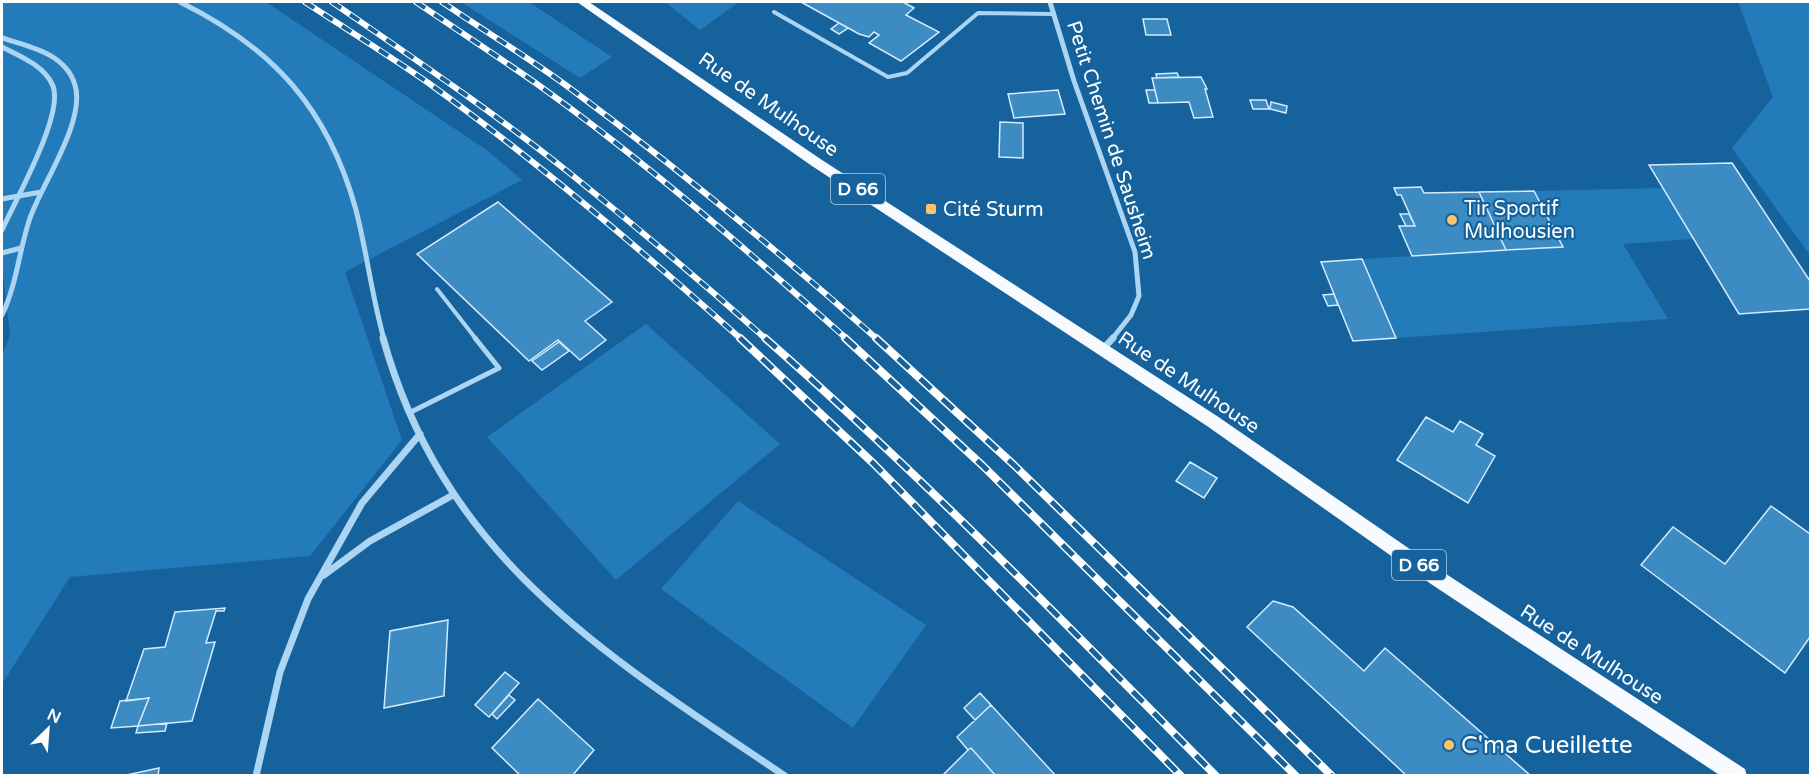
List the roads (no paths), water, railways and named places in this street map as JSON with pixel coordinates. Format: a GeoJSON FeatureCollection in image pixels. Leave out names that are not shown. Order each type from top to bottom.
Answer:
{"type":"FeatureCollection","features":[{"type":"Feature","properties":{"kind":"main road","name":"Rue de Mulhouse"},"geometry":{"type":"LineString","coordinates":[[582,2],[616,23],[817,163],[1103,349],[1437,578],[1738,776]]}},
{"type":"Feature","properties":{"kind":"street"},"geometry":{"type":"LineString","coordinates":[[180,2],[222,24],[264,52],[286,72],[314,112],[332,146],[351,194],[380,328],[397,384],[409,413],[453,495],[519,576],[554,607],[652,684],[785,776]]}},
{"type":"Feature","properties":{"kind":"street","name":"Petit Chemin de Sausheim"},"geometry":{"type":"LineString","coordinates":[[1050,2],[1074,81],[1135,252],[1141,280],[1134,313],[1103,349]]}},
{"type":"Feature","properties":{"kind":"street"},"geometry":{"type":"LineString","coordinates":[[2,38],[44,49],[56,56],[76,87],[78,97],[71,129],[41,192],[21,248],[2,315]]}},
{"type":"Feature","properties":{"kind":"street"},"geometry":{"type":"LineString","coordinates":[[2,47],[30,62],[46,75],[54,90],[57,105],[2,230]]}},
{"type":"Feature","properties":{"kind":"street"},"geometry":{"type":"LineString","coordinates":[[2,199],[41,192]]}},
{"type":"Feature","properties":{"kind":"street"},"geometry":{"type":"LineString","coordinates":[[2,253],[21,248]]}},
{"type":"Feature","properties":{"kind":"street"},"geometry":{"type":"LineString","coordinates":[[256,776],[280,672],[308,599],[362,503],[420,434]]}},
{"type":"Feature","properties":{"kind":"street"},"geometry":{"type":"LineString","coordinates":[[320,580],[352,551],[416,518],[453,495]]}},
{"type":"Feature","properties":{"kind":"lane"},"geometry":{"type":"LineString","coordinates":[[774,12],[888,77],[907,73],[978,13],[1054,14]]}},
{"type":"Feature","properties":{"kind":"lane"},"geometry":{"type":"LineString","coordinates":[[409,413],[499,368],[437,289]]}},
{"type":"Feature","properties":{"kind":"railway"},"geometry":{"type":"LineString","coordinates":[[305,2],[427,82],[468,112],[548,174],[741,339]]}},
{"type":"Feature","properties":{"kind":"railway"},"geometry":{"type":"LineString","coordinates":[[332,2],[454,86],[543,152],[646,235],[766,339]]}},
{"type":"Feature","properties":{"kind":"railway"},"geometry":{"type":"LineString","coordinates":[[416,2],[537,84],[657,175],[847,339]]}},
{"type":"Feature","properties":{"kind":"railway"},"geometry":{"type":"LineString","coordinates":[[442,2],[552,75],[607,116],[802,273],[877,339]]}},
{"type":"Feature","properties":{"kind":"railway"},"geometry":{"type":"LineString","coordinates":[[740,338],[873,463],[1181,776]]}},
{"type":"Feature","properties":{"kind":"railway"},"geometry":{"type":"LineString","coordinates":[[765,338],[938,498],[1216,776]]}},
{"type":"Feature","properties":{"kind":"railway"},"geometry":{"type":"LineString","coordinates":[[845,338],[983,466],[1296,776]]}},
{"type":"Feature","properties":{"kind":"railway"},"geometry":{"type":"LineString","coordinates":[[876,338],[1015,466],[1332,776]]}},
{"type":"Feature","properties":{"kind":"place","name":"Cité Sturm"},"geometry":{"type":"Point","coordinates":[931,209]}},
{"type":"Feature","properties":{"kind":"place","name":"Tir Sportif Mulhousien"},"geometry":{"type":"Point","coordinates":[1452,220]}},
{"type":"Feature","properties":{"kind":"place","name":"C'ma Cueillette"},"geometry":{"type":"Point","coordinates":[1449,745]}}]}
